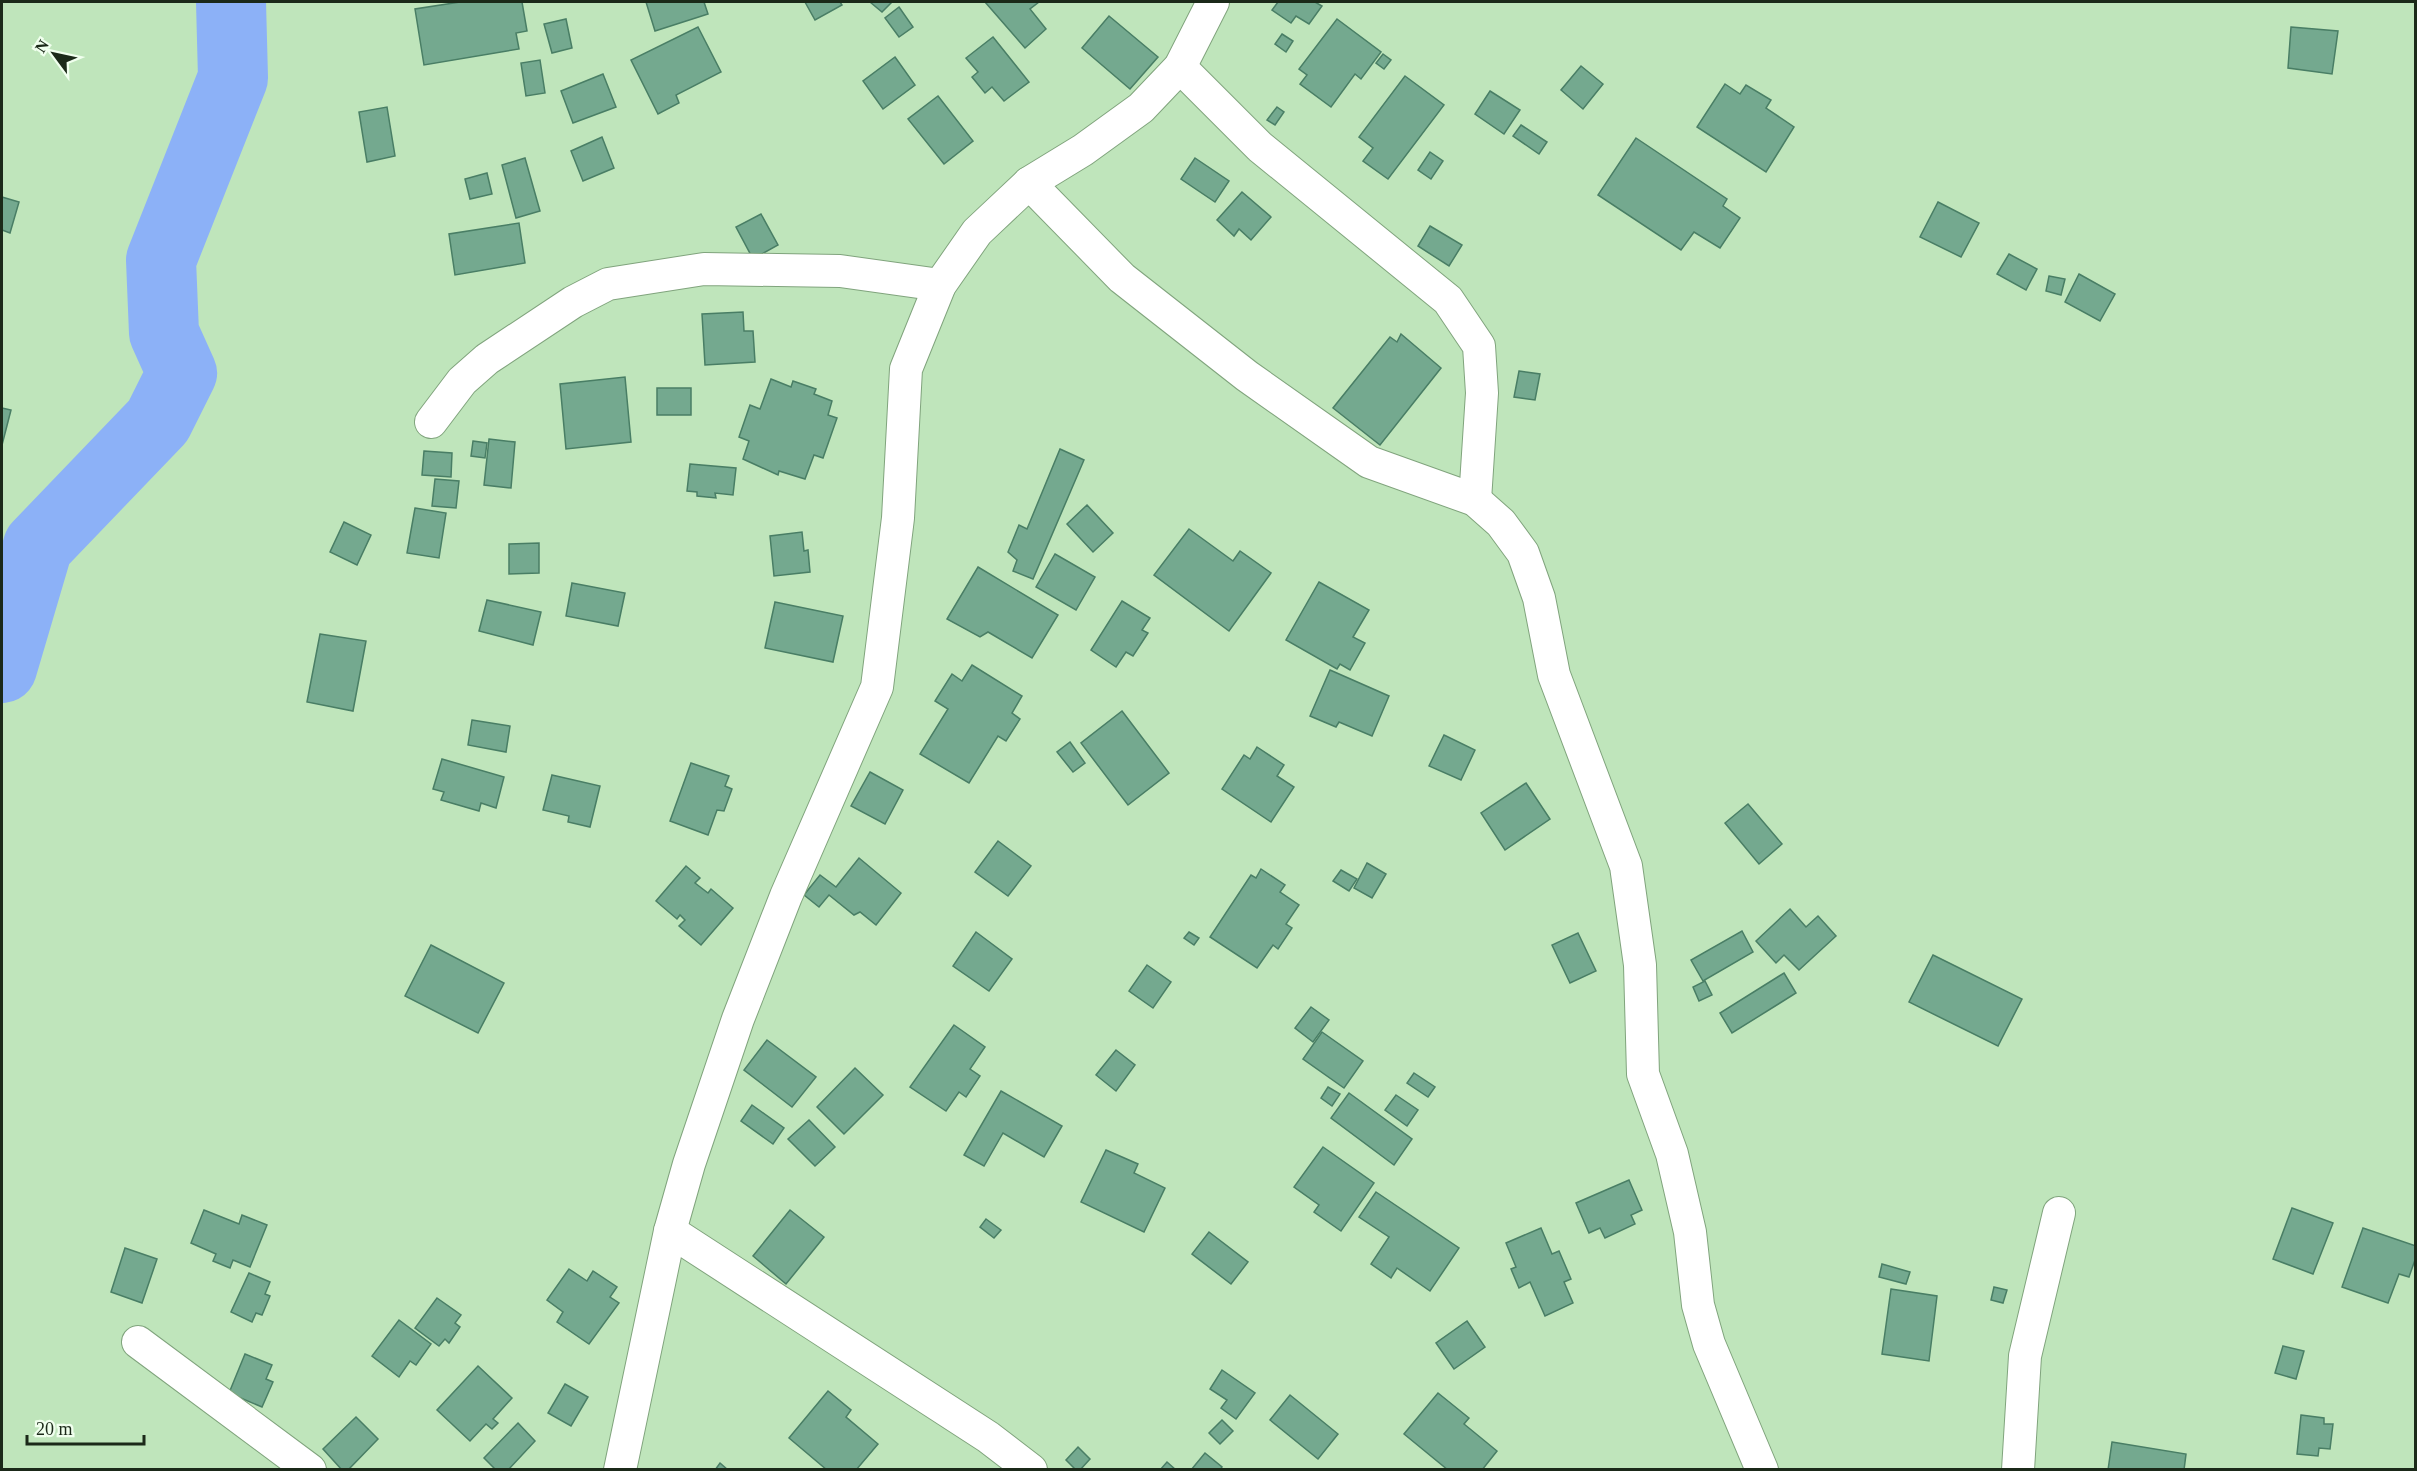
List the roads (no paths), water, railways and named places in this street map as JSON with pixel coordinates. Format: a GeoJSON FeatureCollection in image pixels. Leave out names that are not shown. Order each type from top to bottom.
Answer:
{"type":"FeatureCollection","features":[{"type":"Feature","properties":{"kind":"street"},"geometry":{"type":"LineString","coordinates":[[620,1470],[670,1232],[689,1164],[738,1019],[786,896],[877,687],[898,518],[906,369],[940,285],[978,232],[1029,183],[1083,150],[1141,108],[1180,67],[1213,2]]}},
{"type":"Feature","properties":{"kind":"street"},"geometry":{"type":"LineString","coordinates":[[1180,67],[1260,147],[1448,300],[1479,346],[1482,393],[1475,500]]}},
{"type":"Feature","properties":{"kind":"street"},"geometry":{"type":"LineString","coordinates":[[1029,183],[1122,278],[1247,376],[1369,462],[1475,500],[1501,523],[1523,553],[1539,598],[1554,675],[1626,866],[1640,965],[1643,1074],[1672,1154],[1690,1232],[1698,1305],[1709,1344],[1762,1470]]}},
{"type":"Feature","properties":{"kind":"street"},"geometry":{"type":"LineString","coordinates":[[431,422],[462,381],[487,359],[573,302],[608,284],[704,269],[840,271],[940,285]]}},
{"type":"Feature","properties":{"kind":"street"},"geometry":{"type":"LineString","coordinates":[[2018,1470],[2025,1356],[2059,1213]]}},
{"type":"Feature","properties":{"kind":"street"},"geometry":{"type":"LineString","coordinates":[[670,1232],[988,1437],[1031,1470]]}},
{"type":"Feature","properties":{"kind":"street"},"geometry":{"type":"LineString","coordinates":[[138,1342],[310,1470]]}},
{"type":"Feature","properties":{"kind":"waterway"},"geometry":{"type":"LineString","coordinates":[[2,668],[38,546],[158,421],[182,373],[164,333],[161,260],[233,78],[231,2]]}}]}
